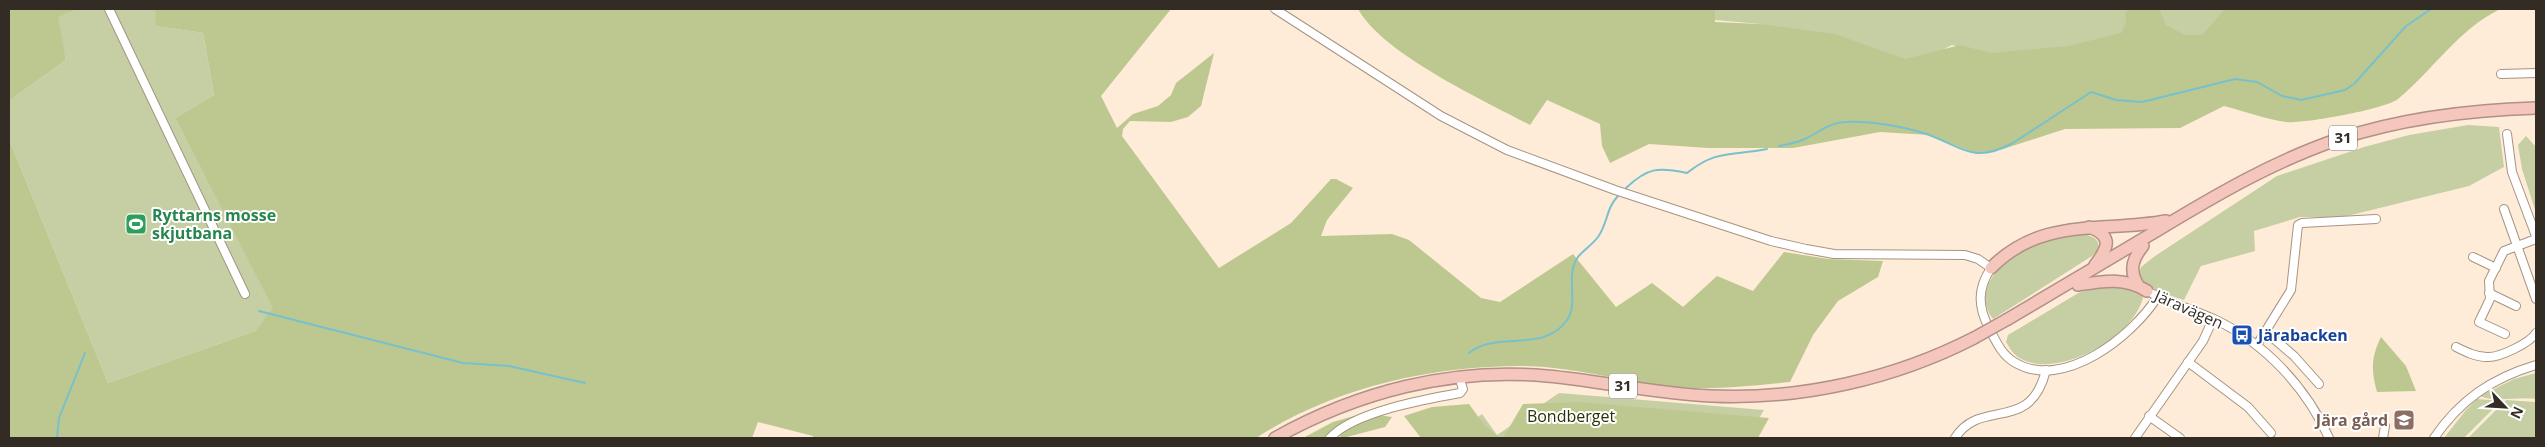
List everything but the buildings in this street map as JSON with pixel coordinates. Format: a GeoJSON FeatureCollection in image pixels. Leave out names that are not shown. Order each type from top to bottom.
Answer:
{"type":"FeatureCollection","features":[{"type":"Feature","properties":{"kind":"highway","name":"31"},"geometry":{"type":"LineString","coordinates":[[2009,322],[2093,269],[2262,170],[2340,139],[2380,127],[2438,116],[2536,108]]}},
{"type":"Feature","properties":{"kind":"highway","name":"31"},"geometry":{"type":"LineString","coordinates":[[1288,438],[1327,419],[1367,403],[1413,391],[1461,383],[1506,380],[1546,382],[1695,402],[1770,401],[1830,393],[1864,386],[1923,367],[1975,341],[2078,285],[2257,179],[2342,145],[2435,122],[2485,116],[2536,114]]}},
{"type":"Feature","properties":{"kind":"highway"},"geometry":{"type":"LineString","coordinates":[[1991,268],[2008,253],[2034,238],[2089,227],[2138,226],[2175,220]]}},
{"type":"Feature","properties":{"kind":"highway"},"geometry":{"type":"LineString","coordinates":[[2089,227],[2103,235],[2107,243],[2105,251],[2093,269]]}},
{"type":"Feature","properties":{"kind":"highway"},"geometry":{"type":"LineString","coordinates":[[2142,246],[2132,267],[2133,276],[2143,288]]}},
{"type":"Feature","properties":{"kind":"highway"},"geometry":{"type":"LineString","coordinates":[[2078,285],[2114,281],[2143,288]]}},
{"type":"Feature","properties":{"kind":"highway","name":"31"},"geometry":{"type":"LineString","coordinates":[[1275,438],[1319,415],[1368,397],[1421,383],[1455,378],[1505,374],[1539,375],[1691,395],[1766,395],[1827,388],[1870,378],[1975,341]]}},
{"type":"Feature","properties":{"kind":"street"},"geometry":{"type":"LineString","coordinates":[[109,9],[245,294]]}},
{"type":"Feature","properties":{"kind":"street"},"geometry":{"type":"LineString","coordinates":[[1275,9],[1441,116],[1508,150],[1553,168],[1695,217],[1771,241],[1806,249],[1834,254],[1965,255],[1978,259],[1991,268],[1982,286],[1980,308],[2000,348],[2009,358],[2021,365],[2046,370],[2074,364],[2111,347],[2137,324],[2158,296]]}},
{"type":"Feature","properties":{"kind":"street"},"geometry":{"type":"LineString","coordinates":[[2502,74],[2536,73]]}},
{"type":"Feature","properties":{"kind":"street"},"geometry":{"type":"LineString","coordinates":[[2505,334],[2479,322],[2490,299],[2488,286],[2504,251],[2536,238],[2512,172],[2507,134]]}},
{"type":"Feature","properties":{"kind":"street"},"geometry":{"type":"LineString","coordinates":[[2504,209],[2536,299]]}},
{"type":"Feature","properties":{"kind":"street"},"geometry":{"type":"LineString","coordinates":[[2257,345],[2292,290],[2298,225],[2302,223],[2376,219]]}},
{"type":"Feature","properties":{"kind":"street"},"geometry":{"type":"LineString","coordinates":[[2473,257],[2496,268]]}},
{"type":"Feature","properties":{"kind":"street","name":"Järavägen"},"geometry":{"type":"LineString","coordinates":[[2143,288],[2213,319],[2257,345],[2291,377],[2313,406],[2329,438]]}},
{"type":"Feature","properties":{"kind":"street"},"geometry":{"type":"LineString","coordinates":[[2489,293],[2516,306]]}},
{"type":"Feature","properties":{"kind":"street"},"geometry":{"type":"LineString","coordinates":[[2135,438],[2203,341],[2213,319]]}},
{"type":"Feature","properties":{"kind":"street"},"geometry":{"type":"LineString","coordinates":[[2266,332],[2294,356],[2318,384]]}},
{"type":"Feature","properties":{"kind":"street"},"geometry":{"type":"LineString","coordinates":[[2456,347],[2474,355],[2488,358],[2520,346],[2534,337],[2536,333]]}},
{"type":"Feature","properties":{"kind":"street"},"geometry":{"type":"LineString","coordinates":[[2188,362],[2248,407],[2271,434]]}},
{"type":"Feature","properties":{"kind":"street"},"geometry":{"type":"LineString","coordinates":[[2434,438],[2447,419],[2474,394],[2507,374],[2536,365]]}},
{"type":"Feature","properties":{"kind":"street"},"geometry":{"type":"LineString","coordinates":[[1955,438],[1962,429],[1978,420],[2016,409],[2032,400],[2040,389],[2046,370]]}},
{"type":"Feature","properties":{"kind":"street"},"geometry":{"type":"LineString","coordinates":[[1330,438],[1343,426],[1355,421],[1417,402],[1460,393],[1463,389],[1461,383]]}},
{"type":"Feature","properties":{"kind":"street"},"geometry":{"type":"LineString","coordinates":[[2149,416],[2180,438]]}},
{"type":"Feature","properties":{"kind":"street"},"geometry":{"type":"LineString","coordinates":[[2383,438],[2384,426]]}},
{"type":"Feature","properties":{"kind":"green space"},"geometry":{"type":"Polygon","coordinates":[[[9,9],[78,9],[58,17],[66,60],[9,101],[9,9]]]}},
{"type":"Feature","properties":{"kind":"green space","name":"Ryttarns mosse skjutbana"},"geometry":{"type":"Polygon","coordinates":[[[78,9],[155,9],[157,26],[203,33],[214,95],[175,118],[274,308],[255,331],[108,383],[9,139],[9,101],[66,60],[57,17],[78,9]]]}},
{"type":"Feature","properties":{"kind":"green space"},"geometry":{"type":"Polygon","coordinates":[[[155,9],[1171,9],[1101,96],[1117,128],[1133,114],[1158,106],[1171,95],[1176,83],[1214,53],[1201,106],[1188,117],[1171,122],[1130,121],[1123,129],[1122,136],[1219,268],[1291,223],[1331,179],[1336,179],[1353,188],[1327,220],[1321,236],[1392,234],[1409,240],[1481,298],[1500,302],[1573,254],[1616,307],[1652,283],[1683,307],[1717,276],[1753,291],[1784,252],[1828,259],[1883,261],[1878,277],[1838,301],[1813,335],[1790,382],[1697,388],[1665,386],[1572,370],[1534,366],[1481,367],[1414,376],[1348,394],[1316,406],[1256,438],[813,438],[813,436],[758,422],[752,438],[9,438],[9,139],[108,383],[255,331],[273,308],[175,118],[214,95],[203,33],[156,26],[155,9]]]}},
{"type":"Feature","properties":{"kind":"green space"},"geometry":{"type":"Polygon","coordinates":[[[1358,9],[1715,9],[1715,22],[1761,24],[1835,34],[1905,59],[1960,45],[1991,53],[2068,46],[2121,33],[2126,23],[2125,14],[2128,9],[2159,9],[2166,25],[2185,35],[2202,35],[2225,9],[2500,9],[2458,39],[2398,99],[2378,107],[2326,118],[2286,122],[2224,106],[2180,128],[2065,129],[2000,150],[1975,153],[1929,135],[1880,132],[1793,148],[1708,148],[1649,144],[1610,163],[1602,146],[1600,124],[1547,100],[1530,125],[1411,59],[1389,43],[1371,26],[1358,9]]]}},
{"type":"Feature","properties":{"kind":"green space"},"geometry":{"type":"Polygon","coordinates":[[[1589,9],[2236,9],[2201,50],[1990,56],[1952,45],[1915,64],[1761,24],[1589,9]]]}},
{"type":"Feature","properties":{"kind":"green space"},"geometry":{"type":"Polygon","coordinates":[[[2468,125],[2499,127],[2504,167],[2469,186],[2343,217],[2300,217],[2254,231],[2255,251],[2201,266],[2184,300],[2153,288],[2139,274],[2141,267],[2155,256],[2277,176],[2364,147],[2409,135],[2468,125]]]}},
{"type":"Feature","properties":{"kind":"green space"},"geometry":{"type":"Polygon","coordinates":[[[2526,136],[2536,147],[2536,213],[2522,169],[2518,145],[2526,136]]]}},
{"type":"Feature","properties":{"kind":"green space"},"geometry":{"type":"Polygon","coordinates":[[[2084,234],[2093,237],[2098,242],[2099,249],[2092,256],[1993,319],[1986,305],[1986,292],[1991,279],[2000,267],[2013,256],[2040,241],[2057,236],[2084,234]]]}},
{"type":"Feature","properties":{"kind":"green space"},"geometry":{"type":"Polygon","coordinates":[[[2104,286],[2129,288],[2143,297],[2137,312],[2125,327],[2110,340],[2072,360],[2052,364],[2034,363],[2016,356],[2011,350],[2006,342],[2008,335],[2080,292],[2104,286]]]}},
{"type":"Feature","properties":{"kind":"green space"},"geometry":{"type":"Polygon","coordinates":[[[2381,337],[2406,366],[2416,391],[2377,392],[2373,364],[2375,351],[2381,337]]]}},
{"type":"Feature","properties":{"kind":"green space"},"geometry":{"type":"Polygon","coordinates":[[[2536,373],[2536,399],[2492,399],[2480,396],[2514,379],[2536,373]]]}},
{"type":"Feature","properties":{"kind":"green space","name":"Bondberget"},"geometry":{"type":"Polygon","coordinates":[[[1559,393],[1764,410],[1747,438],[1451,438],[1482,414],[1497,435],[1559,393]]]}},
{"type":"Feature","properties":{"kind":"green space"},"geometry":{"type":"Polygon","coordinates":[[[2477,399],[2501,401],[2464,438],[2444,438],[2466,410],[2477,399]]]}},
{"type":"Feature","properties":{"kind":"green space"},"geometry":{"type":"Polygon","coordinates":[[[2506,400],[2536,402],[2536,438],[2468,438],[2506,400]]]}},
{"type":"Feature","properties":{"kind":"green space","name":"Bondberget"},"geometry":{"type":"Polygon","coordinates":[[[1578,402],[1769,418],[1758,438],[1503,438],[1523,404],[1578,402]]]}},
{"type":"Feature","properties":{"kind":"green space"},"geometry":{"type":"Polygon","coordinates":[[[1469,404],[1485,426],[1500,438],[1421,438],[1404,416],[1432,407],[1469,404]]]}},
{"type":"Feature","properties":{"kind":"green space"},"geometry":{"type":"Polygon","coordinates":[[[1364,413],[1392,417],[1385,427],[1343,438],[1332,432],[1325,438],[1303,438],[1333,422],[1364,413]]]}},
{"type":"Feature","properties":{"kind":"waterway"},"geometry":{"type":"LineString","coordinates":[[1779,146],[1802,140],[1841,122],[1856,122],[1885,124],[1905,128],[1923,133],[1966,151],[1986,153],[2013,143],[2091,92],[2116,100],[2142,102],[2235,79],[2257,82],[2282,96],[2301,100],[2345,90],[2354,84],[2406,26],[2431,9]]}},
{"type":"Feature","properties":{"kind":"waterway"},"geometry":{"type":"LineString","coordinates":[[1626,188],[1641,176],[1654,170],[1687,173],[1707,160],[1716,157],[1767,149]]}},
{"type":"Feature","properties":{"kind":"waterway"},"geometry":{"type":"LineString","coordinates":[[1469,353],[1480,346],[1492,343],[1546,336],[1557,330],[1567,320],[1572,308],[1572,275],[1575,263],[1580,255],[1598,237],[1611,206],[1618,196]]}},
{"type":"Feature","properties":{"kind":"waterway"},"geometry":{"type":"LineString","coordinates":[[259,311],[463,363],[509,366],[585,383]]}},
{"type":"Feature","properties":{"kind":"waterway"},"geometry":{"type":"LineString","coordinates":[[57,438],[59,418],[85,353]]}},
{"type":"Feature","properties":{"kind":"place","name":"Ryttarns mosse skjutbana"},"geometry":{"type":"Point","coordinates":[136,224]}},
{"type":"Feature","properties":{"kind":"place","name":"Järabacken"},"geometry":{"type":"Point","coordinates":[2242,335]}},
{"type":"Feature","properties":{"kind":"place","name":"Jära gård"},"geometry":{"type":"Point","coordinates":[2404,420]}}]}
